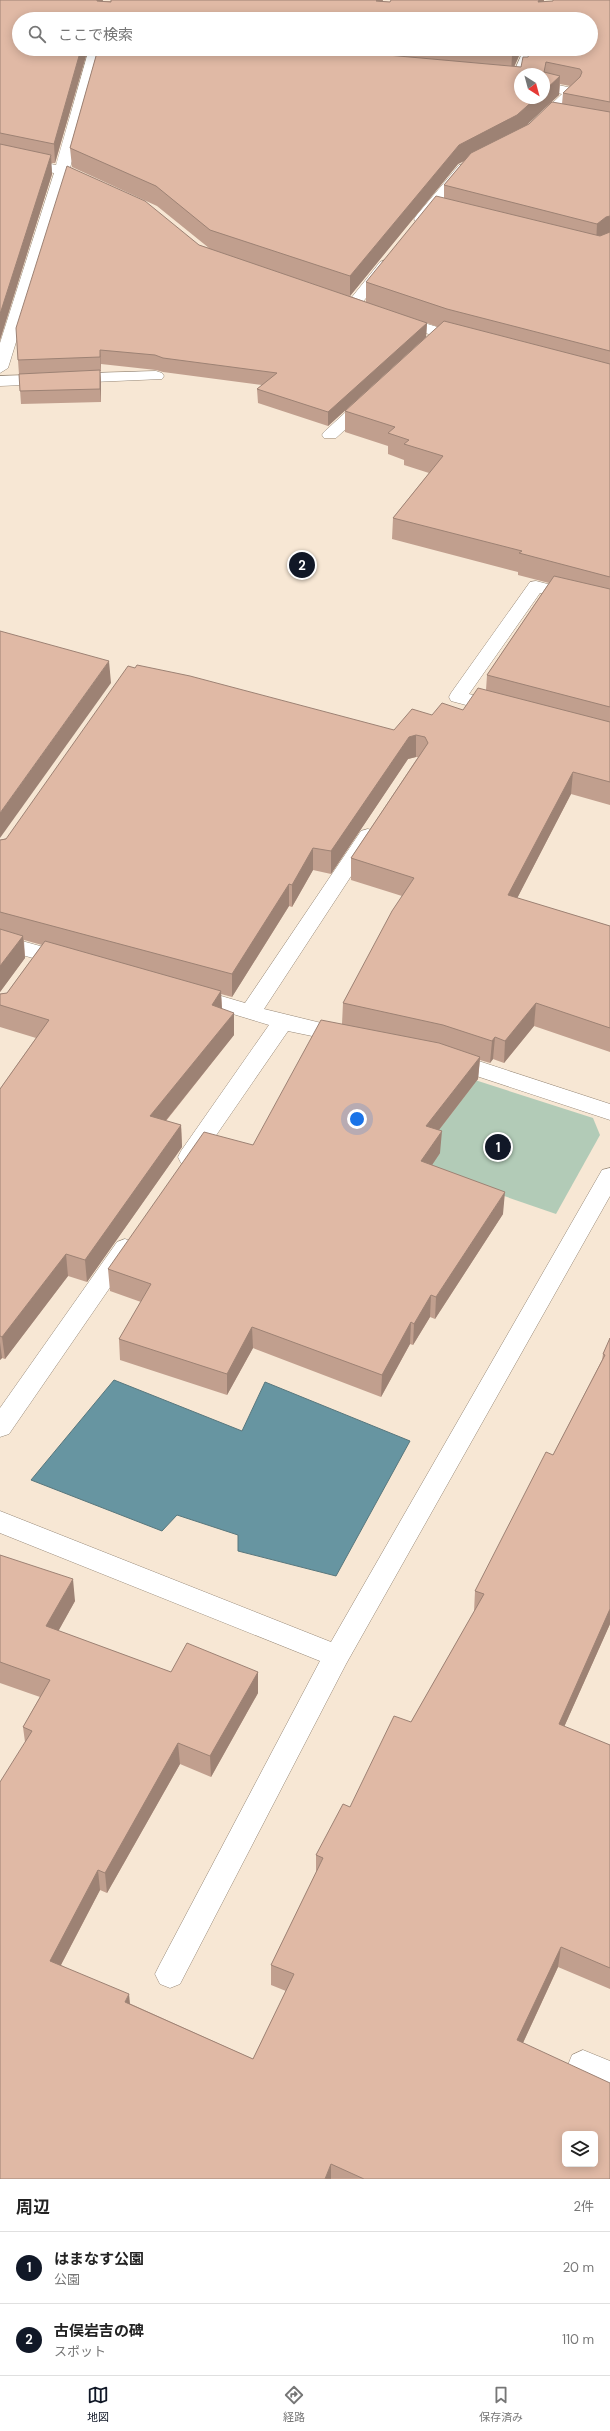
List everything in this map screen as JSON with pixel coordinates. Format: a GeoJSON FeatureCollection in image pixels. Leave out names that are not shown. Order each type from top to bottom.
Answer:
{"type":"FeatureCollection","features":[{"type":"Feature","properties":{"kind":"street"},"geometry":{"type":"LineString","coordinates":[[0,368],[62,170],[94,56]]}},
{"type":"Feature","properties":{"kind":"street"},"geometry":{"type":"LineString","coordinates":[[369,56],[365,66],[397,69]]}},
{"type":"Feature","properties":{"kind":"street"},"geometry":{"type":"LineString","coordinates":[[523,68],[528,56]]}},
{"type":"Feature","properties":{"kind":"street"},"geometry":{"type":"LineString","coordinates":[[501,79],[514,81]]}},
{"type":"Feature","properties":{"kind":"street"},"geometry":{"type":"LineString","coordinates":[[527,134],[572,92],[550,87]]}},
{"type":"Feature","properties":{"kind":"street"},"geometry":{"type":"LineString","coordinates":[[547,115],[563,118]]}},
{"type":"Feature","properties":{"kind":"street"},"geometry":{"type":"LineString","coordinates":[[0,158],[62,170],[103,188]]}},
{"type":"Feature","properties":{"kind":"street"},"geometry":{"type":"LineString","coordinates":[[411,232],[464,168],[477,162]]}},
{"type":"Feature","properties":{"kind":"street"},"geometry":{"type":"LineString","coordinates":[[430,208],[445,212]]}},
{"type":"Feature","properties":{"kind":"street"},"geometry":{"type":"LineString","coordinates":[[353,305],[392,256]]}},
{"type":"Feature","properties":{"kind":"street"},"geometry":{"type":"LineString","coordinates":[[338,300],[368,310]]}},
{"type":"Feature","properties":{"kind":"street"},"geometry":{"type":"LineString","coordinates":[[382,315],[434,339],[479,344]]}},
{"type":"Feature","properties":{"kind":"street"},"geometry":{"type":"LineString","coordinates":[[0,381],[156,376]]}},
{"type":"Feature","properties":{"kind":"street"},"geometry":{"type":"LineString","coordinates":[[330,436],[376,393]]}},
{"type":"Feature","properties":{"kind":"street"},"geometry":{"type":"LineString","coordinates":[[519,713],[458,697],[536,586],[610,605]]}},
{"type":"Feature","properties":{"kind":"street"},"geometry":{"type":"LineString","coordinates":[[251,1011],[377,822]]}},
{"type":"Feature","properties":{"kind":"street"},"geometry":{"type":"LineString","coordinates":[[0,942],[87,966]]}},
{"type":"Feature","properties":{"kind":"street"},"geometry":{"type":"LineString","coordinates":[[28,972],[42,953]]}},
{"type":"Feature","properties":{"kind":"street"},"geometry":{"type":"LineString","coordinates":[[176,990],[251,1011],[283,1022],[366,1040]]}},
{"type":"Feature","properties":{"kind":"street"},"geometry":{"type":"LineString","coordinates":[[178,1172],[283,1022]]}},
{"type":"Feature","properties":{"kind":"street"},"geometry":{"type":"LineString","coordinates":[[434,1055],[610,1112]]}},
{"type":"Feature","properties":{"kind":"street"},"geometry":{"type":"LineString","coordinates":[[170,1974],[337,1656],[610,1176]]}},
{"type":"Feature","properties":{"kind":"street"},"geometry":{"type":"LineString","coordinates":[[0,1427],[137,1231]]}},
{"type":"Feature","properties":{"kind":"street"},"geometry":{"type":"LineString","coordinates":[[0,1522],[337,1656]]}},
{"type":"Feature","properties":{"kind":"street"},"geometry":{"type":"LineString","coordinates":[[583,2065],[610,2076]]}},
{"type":"Feature","properties":{"kind":"green space"},"geometry":{"type":"Polygon","coordinates":[[[450,1072],[593,1118],[600,1135],[556,1214],[394,1158],[450,1072]]]}},
{"type":"Feature","properties":{"kind":"water"},"geometry":{"type":"Polygon","coordinates":[[[114,1380],[242,1431],[265,1382],[410,1441],[336,1576],[238,1551],[238,1535],[177,1515],[162,1531],[31,1480],[114,1380]]]}},
{"type":"Feature","properties":{"kind":"building"},"geometry":{"type":"Polygon","coordinates":[[[0,0],[97,0],[111,2],[111,0],[377,0],[376,1],[390,2],[391,0],[539,0],[538,2],[553,0],[610,0],[610,102],[563,93],[580,77],[582,72],[580,69],[546,62],[545,68],[514,68],[514,104],[529,104],[517,115],[459,145],[350,276],[210,230],[156,186],[70,148],[96,56],[398,56],[521,67],[523,57],[528,56],[598,56],[598,12],[12,12],[12,56],[79,56],[54,144],[0,133],[0,0]]]}},
{"type":"Feature","properties":{"kind":"building"},"geometry":{"type":"Polygon","coordinates":[[[550,74],[560,76],[550,85],[550,74]]]}},
{"type":"Feature","properties":{"kind":"building"},"geometry":{"type":"Polygon","coordinates":[[[552,102],[610,112],[610,216],[606,217],[597,224],[444,185],[471,153],[529,124],[552,102]]]}},
{"type":"Feature","properties":{"kind":"building"},"geometry":{"type":"Polygon","coordinates":[[[0,144],[51,155],[0,314],[0,144]]]}},
{"type":"Feature","properties":{"kind":"building"},"geometry":{"type":"Polygon","coordinates":[[[67,166],[145,201],[199,245],[427,323],[328,412],[257,389],[277,373],[163,358],[155,355],[100,350],[100,357],[18,360],[16,328],[67,166]]]}},
{"type":"Feature","properties":{"kind":"building"},"geometry":{"type":"Polygon","coordinates":[[[436,196],[600,236],[610,232],[610,351],[447,309],[366,282],[436,196]]]}},
{"type":"Feature","properties":{"kind":"building"},"geometry":{"type":"Polygon","coordinates":[[[444,321],[610,364],[610,577],[519,553],[522,551],[393,518],[443,456],[404,444],[409,440],[388,433],[395,427],[345,411],[444,321]]]}},
{"type":"Feature","properties":{"kind":"building"},"geometry":{"type":"Polygon","coordinates":[[[100,370],[100,389],[20,391],[19,374],[100,370]]]}},
{"type":"Feature","properties":{"kind":"building"},"geometry":{"type":"Polygon","coordinates":[[[554,576],[610,589],[610,707],[487,675],[554,576]]]}},
{"type":"Feature","properties":{"kind":"building"},"geometry":{"type":"Polygon","coordinates":[[[0,631],[109,661],[0,813],[0,631]]]}},
{"type":"Feature","properties":{"kind":"building"},"geometry":{"type":"Polygon","coordinates":[[[137,665],[190,676],[394,730],[412,709],[432,715],[442,703],[463,710],[478,688],[610,722],[610,782],[573,772],[508,895],[610,926],[610,1028],[536,1003],[505,1041],[495,1037],[492,1041],[443,1025],[343,1003],[392,911],[414,878],[351,858],[428,743],[425,737],[416,735],[409,737],[331,851],[313,848],[292,885],[289,884],[232,974],[0,912],[0,840],[6,839],[128,666],[135,668],[137,665]]]}},
{"type":"Feature","properties":{"kind":"building"},"geometry":{"type":"Polygon","coordinates":[[[0,929],[23,936],[0,966],[0,929]]]}},
{"type":"Feature","properties":{"kind":"building"},"geometry":{"type":"Polygon","coordinates":[[[45,941],[221,991],[212,1005],[234,1013],[150,1116],[181,1125],[85,1260],[66,1254],[2,1337],[0,1336],[0,1089],[49,1020],[0,1005],[0,994],[7,993],[45,941]]]}},
{"type":"Feature","properties":{"kind":"building"},"geometry":{"type":"Polygon","coordinates":[[[321,1020],[439,1043],[480,1057],[426,1126],[442,1131],[421,1161],[505,1192],[436,1297],[431,1295],[414,1324],[411,1322],[382,1375],[252,1327],[227,1374],[119,1339],[151,1284],[108,1269],[204,1132],[253,1145],[321,1020]]]}},
{"type":"Feature","properties":{"kind":"building"},"geometry":{"type":"Polygon","coordinates":[[[610,1338],[610,1609],[559,1724],[610,1745],[610,1968],[561,1947],[517,2040],[610,2083],[610,2179],[364,2179],[331,2164],[325,2179],[0,2179],[0,1782],[32,1731],[23,1727],[50,1680],[0,1662],[0,1555],[73,1579],[46,1626],[171,1672],[187,1643],[258,1672],[210,1756],[178,1743],[105,1873],[98,1870],[50,1961],[129,1994],[125,2002],[253,2059],[294,1974],[271,1965],[323,1858],[316,1855],[343,1804],[350,1807],[394,1716],[411,1722],[484,1594],[475,1591],[546,1452],[553,1455],[605,1355],[603,1354],[610,1338]]]}},
{"type":"Feature","properties":{"kind":"place","name":"古俣岩吉の碑"},"geometry":{"type":"Point","coordinates":[302,565]}},
{"type":"Feature","properties":{"kind":"place","name":"はまなす公園"},"geometry":{"type":"Point","coordinates":[498,1147]}}]}
